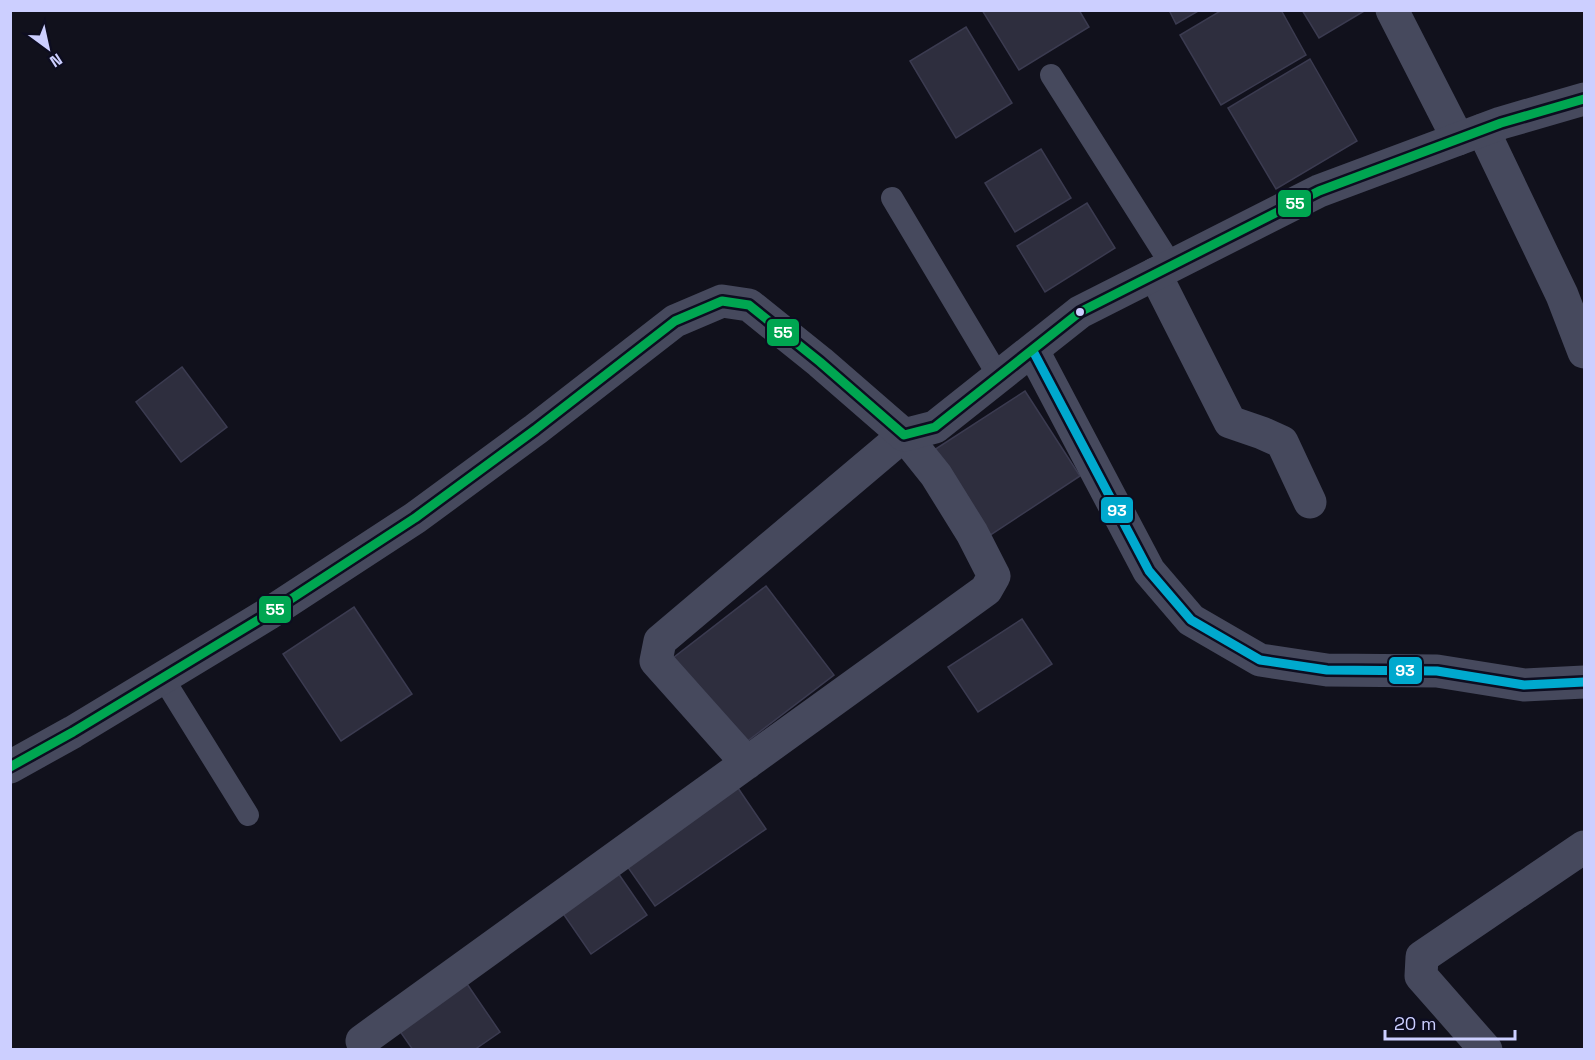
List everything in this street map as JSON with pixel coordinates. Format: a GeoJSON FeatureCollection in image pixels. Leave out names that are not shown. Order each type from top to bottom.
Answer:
{"type":"FeatureCollection","features":[{"type":"Feature","properties":{"kind":"street"},"geometry":{"type":"LineString","coordinates":[[1392,10],[1470,135],[1562,295],[1584,352]]}},
{"type":"Feature","properties":{"kind":"street"},"geometry":{"type":"LineString","coordinates":[[747,763],[656,661],[660,641],[904,435],[935,427],[1080,312],[1320,191],[1470,135],[1584,99]]}},
{"type":"Feature","properties":{"kind":"street"},"geometry":{"type":"LineString","coordinates":[[1163,270],[1230,422],[1282,442],[1310,502]]}},
{"type":"Feature","properties":{"kind":"street"},"geometry":{"type":"LineString","coordinates":[[10,767],[73,732],[268,614],[415,518],[536,429],[675,321],[722,301],[749,305],[820,362],[904,435],[936,475],[972,533],[994,576],[986,590],[362,1041]]}},
{"type":"Feature","properties":{"kind":"street"},"geometry":{"type":"LineString","coordinates":[[1032,351],[1149,571],[1191,620],[1260,660],[1327,670],[1437,671],[1524,685],[1584,682]]}},
{"type":"Feature","properties":{"kind":"street"},"geometry":{"type":"LineString","coordinates":[[1486,1050],[1421,976],[1422,957],[1584,847]]}},
{"type":"Feature","properties":{"kind":"lane"},"geometry":{"type":"LineString","coordinates":[[1051,75],[1163,270]]}},
{"type":"Feature","properties":{"kind":"lane"},"geometry":{"type":"LineString","coordinates":[[892,198],[999,377]]}},
{"type":"Feature","properties":{"kind":"lane"},"geometry":{"type":"LineString","coordinates":[[163,678],[248,815]]}},
{"type":"Feature","properties":{"kind":"building"},"geometry":{"type":"Polygon","coordinates":[[[982,10],[1079,10],[1089,27],[1019,70],[982,10]]]}},
{"type":"Feature","properties":{"kind":"building"},"geometry":{"type":"Polygon","coordinates":[[[1169,10],[1200,10],[1176,24],[1169,10]]]}},
{"type":"Feature","properties":{"kind":"building"},"geometry":{"type":"Polygon","coordinates":[[[1222,10],[1281,10],[1306,55],[1221,105],[1180,35],[1222,10]]]}},
{"type":"Feature","properties":{"kind":"building"},"geometry":{"type":"Polygon","coordinates":[[[1302,10],[1366,10],[1319,38],[1302,10]]]}},
{"type":"Feature","properties":{"kind":"building"},"geometry":{"type":"Polygon","coordinates":[[[966,27],[1012,103],[956,138],[910,61],[966,27]]]}},
{"type":"Feature","properties":{"kind":"building"},"geometry":{"type":"Polygon","coordinates":[[[1310,59],[1357,141],[1276,189],[1228,108],[1310,59]]]}},
{"type":"Feature","properties":{"kind":"building"},"geometry":{"type":"Polygon","coordinates":[[[1041,149],[1071,198],[1015,232],[985,183],[1041,149]]]}},
{"type":"Feature","properties":{"kind":"building"},"geometry":{"type":"Polygon","coordinates":[[[1087,203],[1115,248],[1045,292],[1017,246],[1087,203]]]}},
{"type":"Feature","properties":{"kind":"building"},"geometry":{"type":"Polygon","coordinates":[[[182,367],[227,427],[181,462],[136,402],[182,367]]]}},
{"type":"Feature","properties":{"kind":"building"},"geometry":{"type":"Polygon","coordinates":[[[1025,391],[1080,476],[989,536],[934,450],[1025,391]]]}},
{"type":"Feature","properties":{"kind":"building"},"geometry":{"type":"Polygon","coordinates":[[[766,586],[834,675],[741,746],[673,658],[766,586]]]}},
{"type":"Feature","properties":{"kind":"building"},"geometry":{"type":"Polygon","coordinates":[[[354,607],[412,694],[341,741],[283,654],[354,607]]]}},
{"type":"Feature","properties":{"kind":"building"},"geometry":{"type":"Polygon","coordinates":[[[1022,619],[1052,664],[978,712],[948,667],[1022,619]]]}},
{"type":"Feature","properties":{"kind":"building"},"geometry":{"type":"Polygon","coordinates":[[[738,788],[766,829],[655,906],[627,866],[738,788]]]}},
{"type":"Feature","properties":{"kind":"building"},"geometry":{"type":"Polygon","coordinates":[[[618,873],[647,915],[591,954],[562,912],[618,873]]]}},
{"type":"Feature","properties":{"kind":"building"},"geometry":{"type":"Polygon","coordinates":[[[465,981],[500,1032],[474,1050],[413,1050],[397,1027],[465,981]]]}},
{"type":"Feature","properties":{"kind":"transit line","name":"55"},"geometry":{"type":"LineString","coordinates":[[10,767],[73,732],[268,614],[415,518],[536,429],[675,321],[722,301],[749,305],[820,362],[904,435],[935,427],[1080,312],[1319,191],[1501,123],[1584,99]]}},
{"type":"Feature","properties":{"kind":"transit line","name":"93"},"geometry":{"type":"LineString","coordinates":[[1033,351],[1149,571],[1191,620],[1260,660],[1327,670],[1437,671],[1524,685],[1584,682]]}}]}
